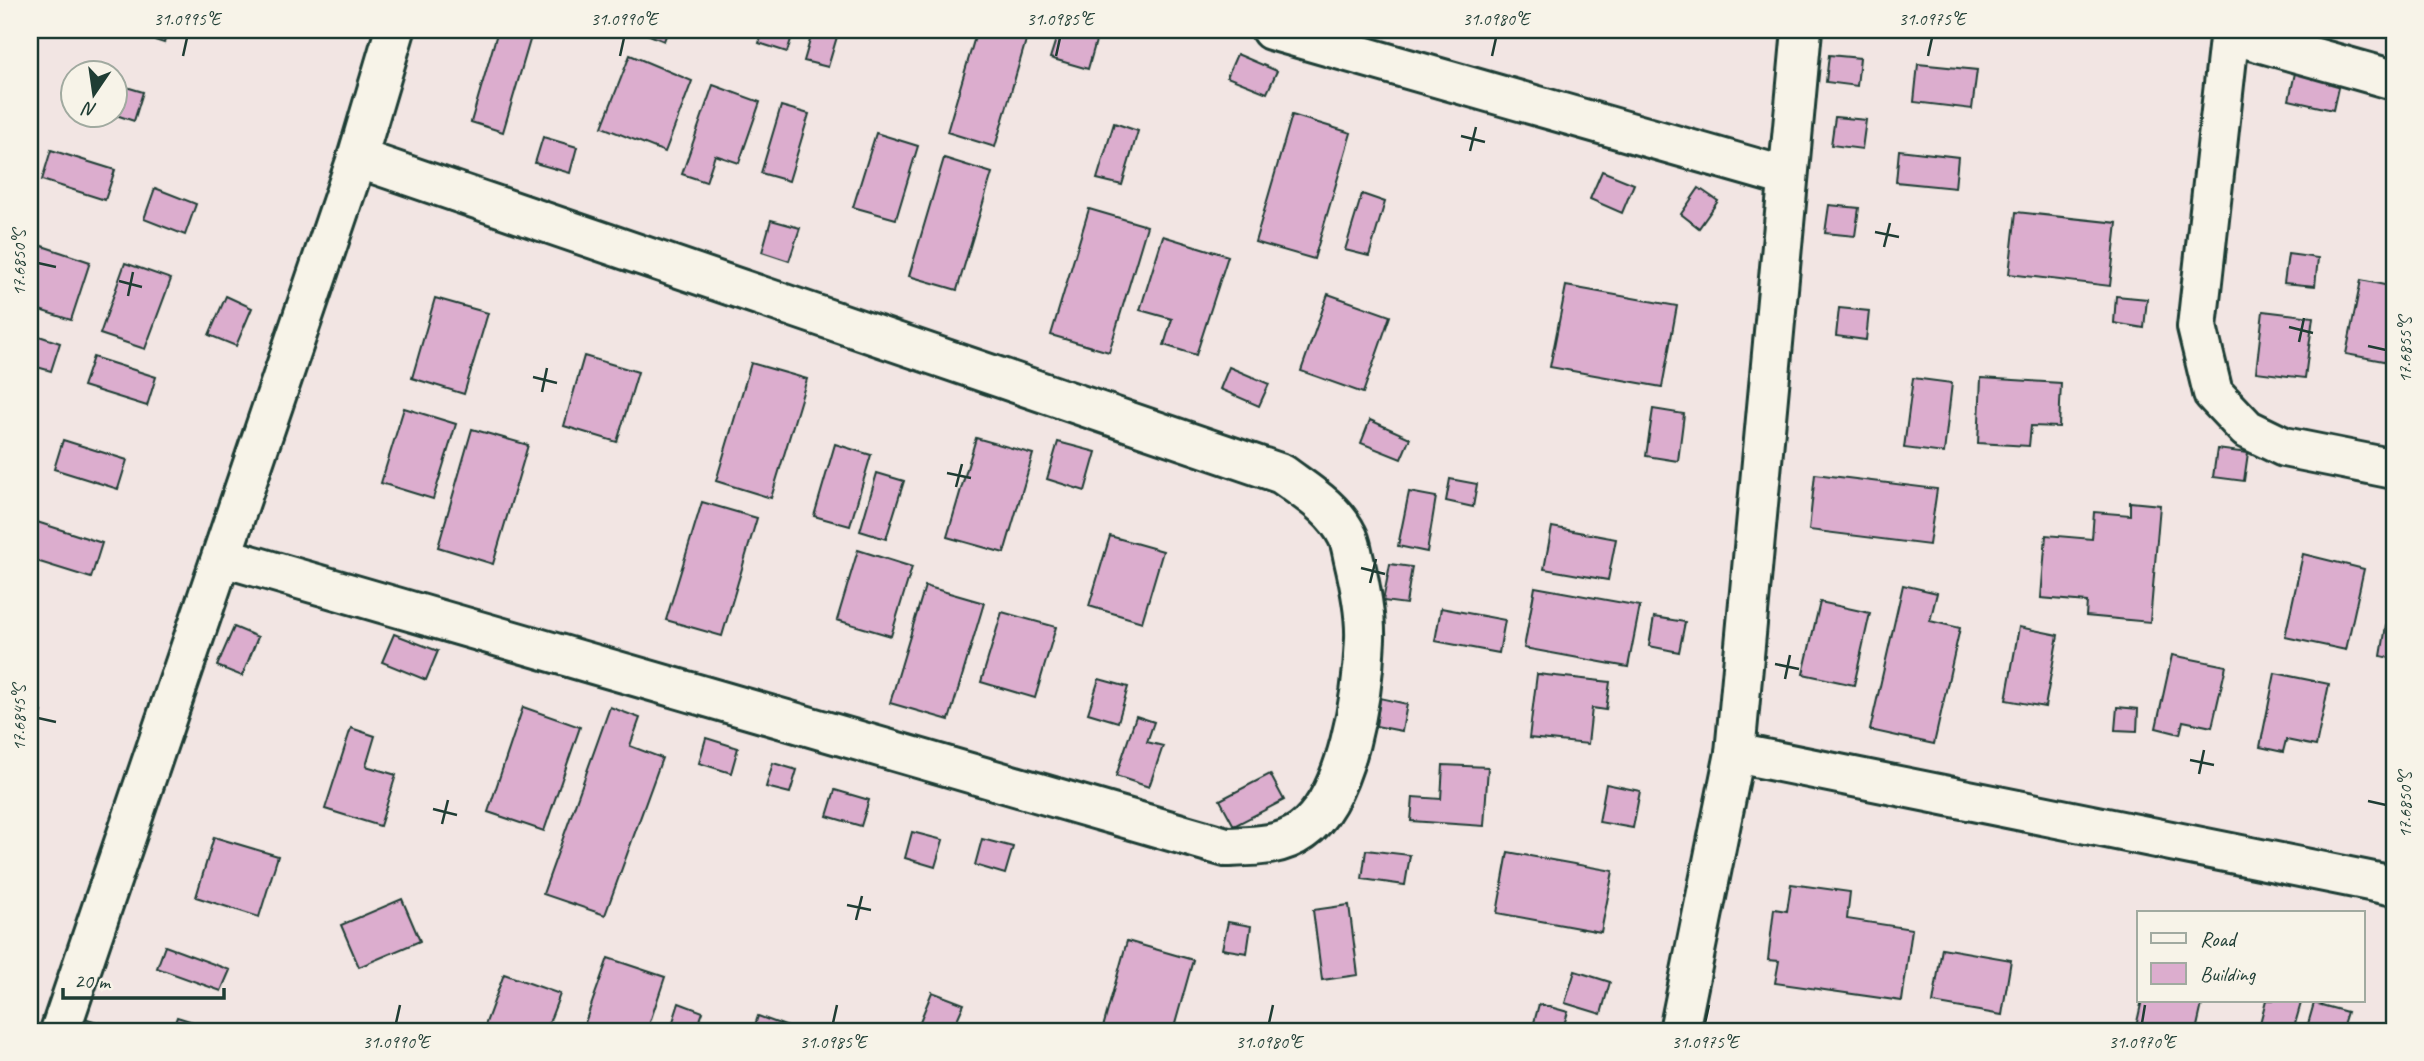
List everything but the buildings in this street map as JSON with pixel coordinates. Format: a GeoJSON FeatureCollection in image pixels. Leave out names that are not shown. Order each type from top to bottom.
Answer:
{"type":"FeatureCollection","features":[{"type":"Feature","properties":{"kind":"street"},"geometry":{"type":"LineString","coordinates":[[60,1031],[357,158],[395,30]]}},
{"type":"Feature","properties":{"kind":"street"},"geometry":{"type":"LineString","coordinates":[[1271,30],[1787,177]]}},
{"type":"Feature","properties":{"kind":"street"},"geometry":{"type":"LineString","coordinates":[[1679,1031],[1735,753],[1802,30]]}},
{"type":"Feature","properties":{"kind":"street"},"geometry":{"type":"LineString","coordinates":[[2394,80],[2230,32],[2197,327],[2213,393],[2247,429],[2284,447],[2394,469]]}},
{"type":"Feature","properties":{"kind":"street"},"geometry":{"type":"LineString","coordinates":[[223,557],[1226,847],[1267,846],[1302,831],[1324,809],[1341,773],[1358,706],[1365,637],[1360,584],[1348,536],[1331,510],[1282,474],[357,158]]}},
{"type":"Feature","properties":{"kind":"street"},"geometry":{"type":"LineString","coordinates":[[1735,753],[2394,887]]}}]}
